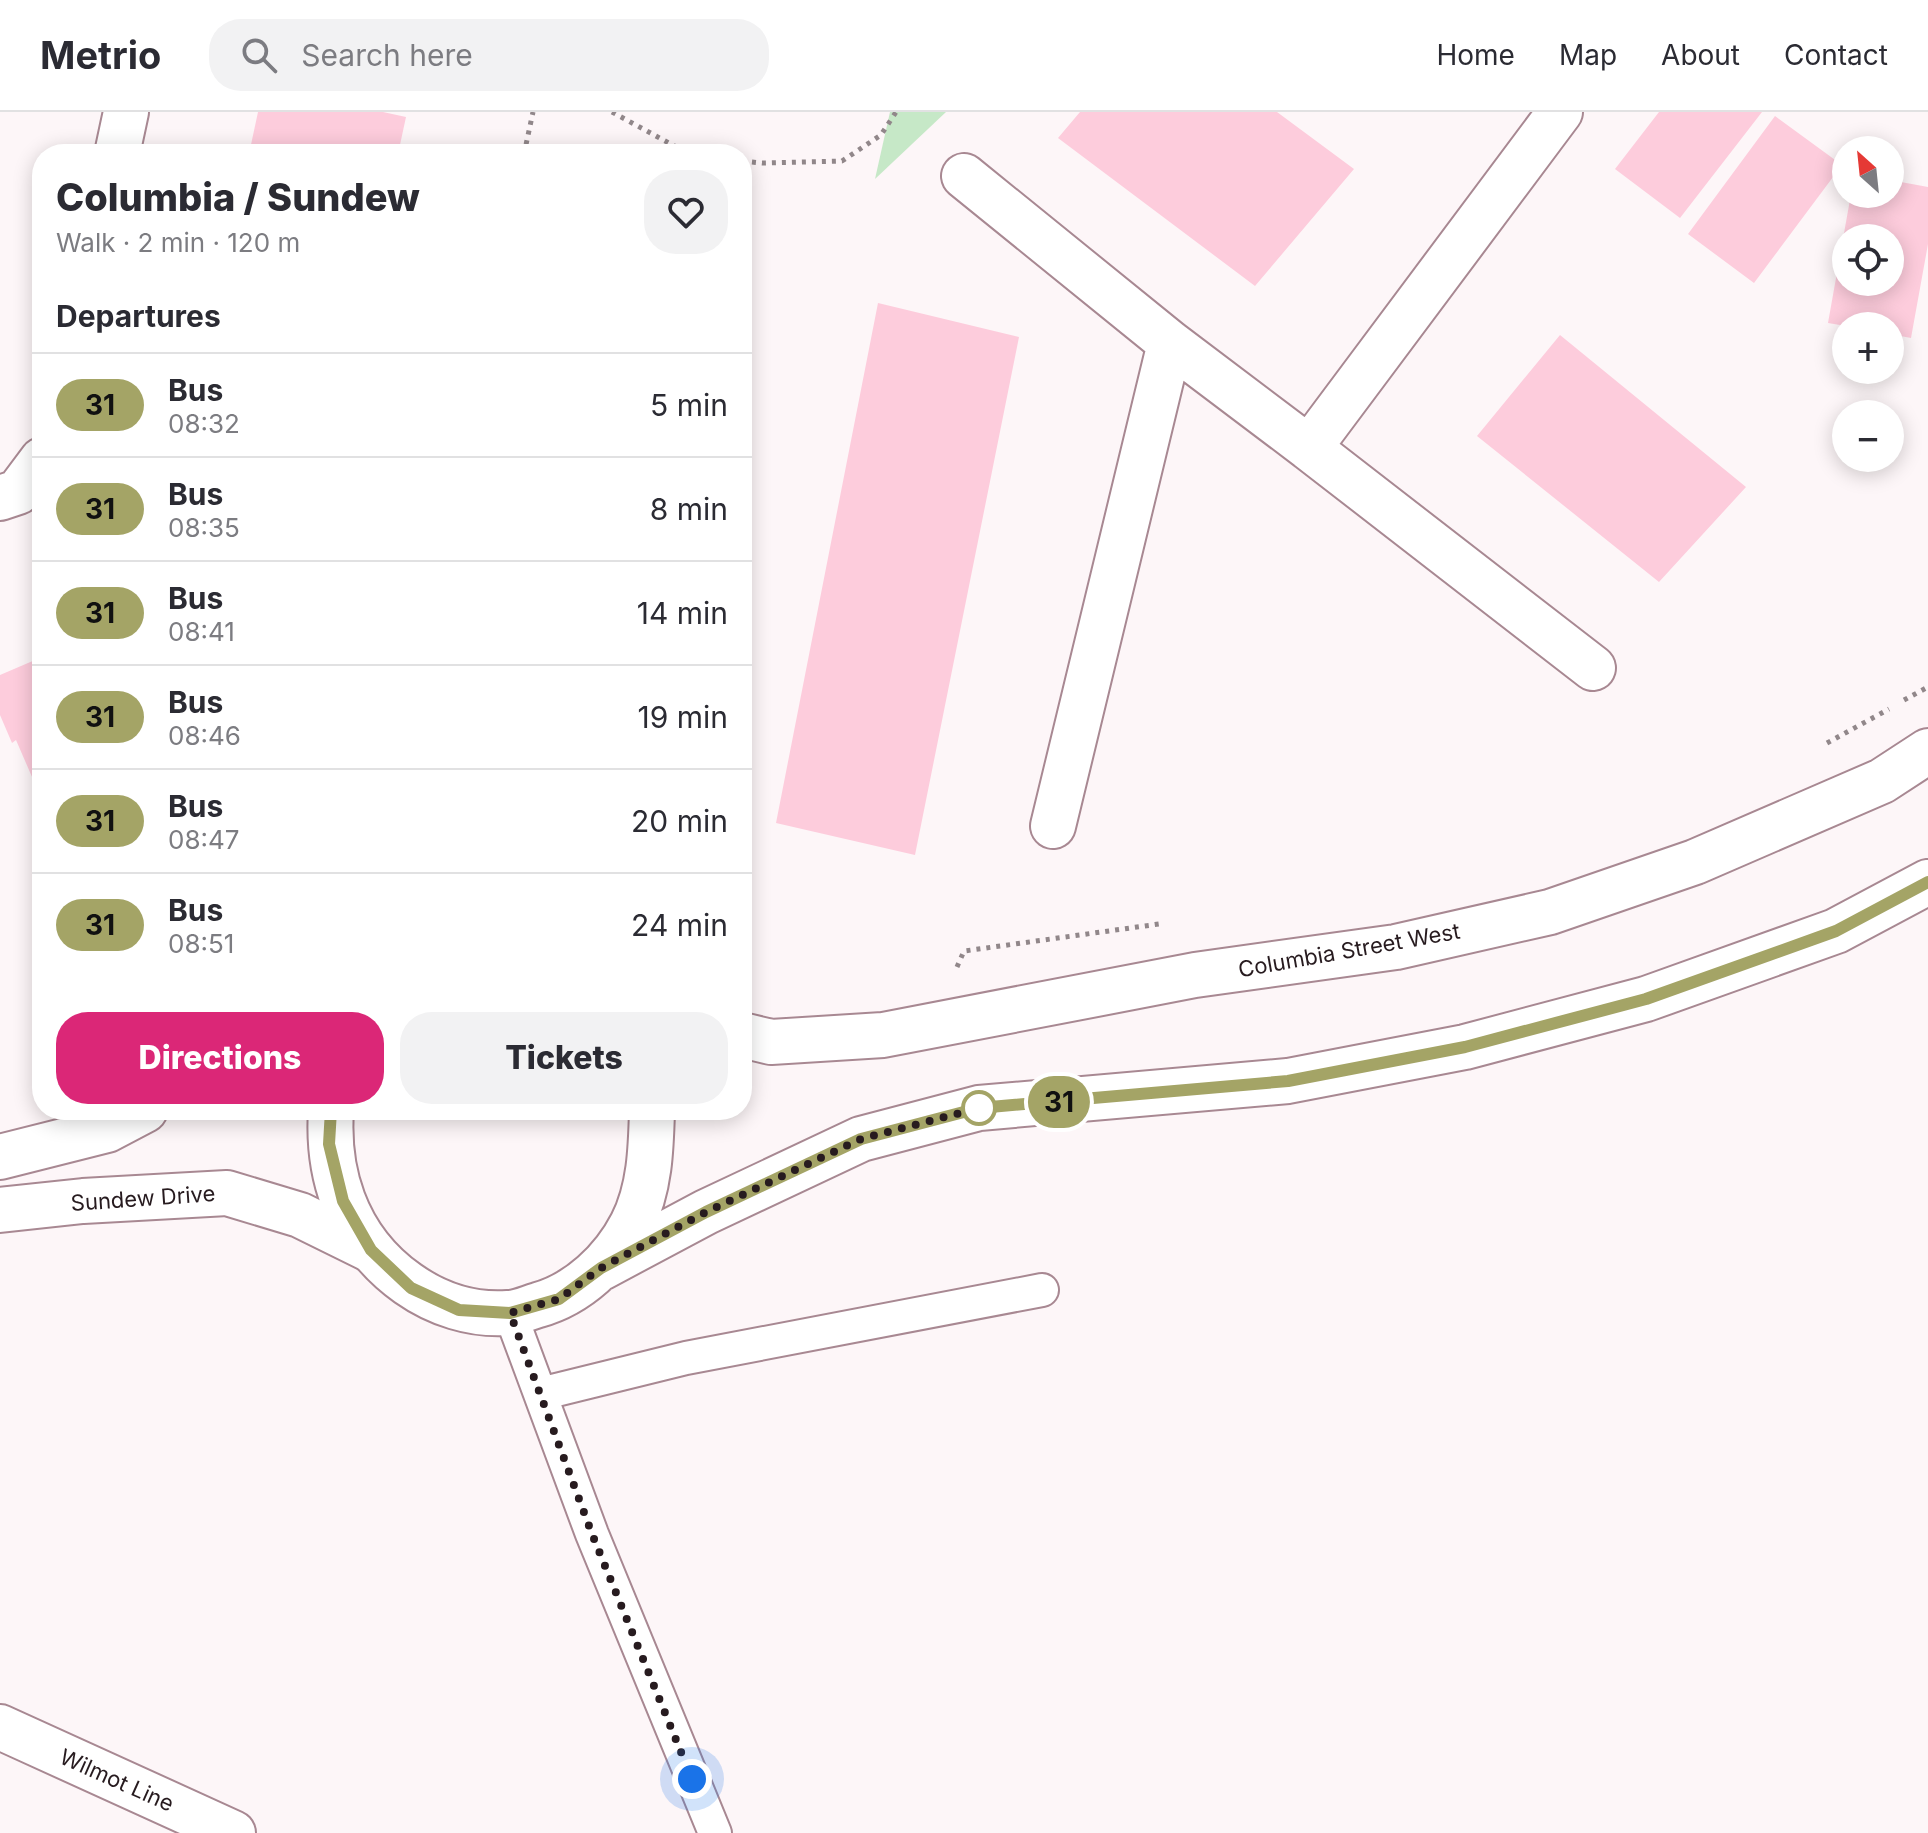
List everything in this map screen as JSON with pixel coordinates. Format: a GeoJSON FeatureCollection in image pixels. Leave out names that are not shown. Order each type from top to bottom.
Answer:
{"type":"FeatureCollection","features":[{"type":"Feature","properties":{"kind":"main road"},"geometry":{"type":"LineString","coordinates":[[119,144],[126,112]]}},
{"type":"Feature","properties":{"kind":"main road"},"geometry":{"type":"LineString","coordinates":[[1309,448],[1560,112]]}},
{"type":"Feature","properties":{"kind":"main road"},"geometry":{"type":"LineString","coordinates":[[964,176],[1170,343],[1593,668]]}},
{"type":"Feature","properties":{"kind":"main road"},"geometry":{"type":"LineString","coordinates":[[1053,826],[1170,343]]}},
{"type":"Feature","properties":{"kind":"main road"},"geometry":{"type":"LineString","coordinates":[[0,498],[18,492],[32,473]]}},
{"type":"Feature","properties":{"kind":"main road","name":"Columbia Street West"},"geometry":{"type":"LineString","coordinates":[[752,1037],[771,1042],[883,1035],[1195,975],[1396,947],[1550,912],[1695,862],[1882,781],[1928,751]]}},
{"type":"Feature","properties":{"kind":"main road"},"geometry":{"type":"LineString","coordinates":[[330,1120],[329,1144],[343,1201],[371,1250],[411,1288],[459,1310],[510,1313],[559,1299],[601,1268],[706,1212],[861,1139],[979,1108],[1288,1081],[1465,1047],[1646,999],[1836,931],[1928,882]]}},
{"type":"Feature","properties":{"kind":"main road"},"geometry":{"type":"LineString","coordinates":[[0,1157],[107,1130],[126,1120]]}},
{"type":"Feature","properties":{"kind":"main road"},"geometry":{"type":"LineString","coordinates":[[601,1268],[632,1223],[650,1169],[652,1120]]}},
{"type":"Feature","properties":{"kind":"main road","name":"Sundew Drive"},"geometry":{"type":"LineString","coordinates":[[0,1210],[83,1201],[227,1193],[300,1215],[371,1250]]}},
{"type":"Feature","properties":{"kind":"main road","name":"Wilmot Line"},"geometry":{"type":"LineString","coordinates":[[0,1727],[233,1833]]}},
{"type":"Feature","properties":{"kind":"lane"},"geometry":{"type":"LineString","coordinates":[[540,1394],[686,1358],[1042,1290]]}},
{"type":"Feature","properties":{"kind":"lane"},"geometry":{"type":"LineString","coordinates":[[510,1313],[592,1534],[715,1833]]}},
{"type":"Feature","properties":{"kind":"path"},"geometry":{"type":"LineString","coordinates":[[526,144],[533,112]]}},
{"type":"Feature","properties":{"kind":"path"},"geometry":{"type":"LineString","coordinates":[[612,112],[671,144]]}},
{"type":"Feature","properties":{"kind":"path"},"geometry":{"type":"LineString","coordinates":[[752,162],[842,161],[881,135],[896,112]]}},
{"type":"Feature","properties":{"kind":"path"},"geometry":{"type":"LineString","coordinates":[[1903,701],[1928,687]]}},
{"type":"Feature","properties":{"kind":"path"},"geometry":{"type":"LineString","coordinates":[[1821,746],[1890,708]]}},
{"type":"Feature","properties":{"kind":"path"},"geometry":{"type":"LineString","coordinates":[[954,1023],[949,983],[964,951],[1173,922]]}},
{"type":"Feature","properties":{"kind":"green space"},"geometry":{"type":"Polygon","coordinates":[[[890,112],[946,112],[875,179],[890,112]]]}},
{"type":"Feature","properties":{"kind":"building"},"geometry":{"type":"Polygon","coordinates":[[[258,112],[383,112],[406,117],[400,144],[251,144],[258,112]]]}},
{"type":"Feature","properties":{"kind":"building"},"geometry":{"type":"Polygon","coordinates":[[[1080,112],[1277,112],[1354,169],[1255,286],[1058,138],[1080,112]]]}},
{"type":"Feature","properties":{"kind":"building"},"geometry":{"type":"Polygon","coordinates":[[[1659,112],[1762,112],[1680,218],[1615,169],[1659,112]]]}},
{"type":"Feature","properties":{"kind":"building"},"geometry":{"type":"Polygon","coordinates":[[[1775,116],[1832,158],[1832,178],[1754,283],[1688,234],[1775,116]]]}},
{"type":"Feature","properties":{"kind":"building"},"geometry":{"type":"Polygon","coordinates":[[[1904,183],[1928,187],[1928,244],[1911,338],[1904,337],[1904,312],[1832,312],[1832,324],[1828,323],[1833,296],[1904,296],[1904,224],[1846,224],[1849,208],[1904,208],[1904,183]]]}},
{"type":"Feature","properties":{"kind":"building"},"geometry":{"type":"Polygon","coordinates":[[[878,303],[1019,337],[915,855],[776,823],[878,303]]]}},
{"type":"Feature","properties":{"kind":"building"},"geometry":{"type":"Polygon","coordinates":[[[1560,335],[1746,487],[1659,582],[1477,436],[1560,335]]]}},
{"type":"Feature","properties":{"kind":"building"},"geometry":{"type":"Polygon","coordinates":[[[32,661],[32,777],[16,740],[12,743],[0,715],[0,675],[32,661]]]}},
{"type":"Feature","properties":{"kind":"bus line","name":"31"},"geometry":{"type":"LineString","coordinates":[[330,1120],[329,1144],[343,1201],[371,1250],[411,1288],[459,1310],[510,1313],[559,1299],[601,1268],[706,1212],[861,1139],[979,1108],[1288,1081],[1465,1047],[1646,999],[1836,931],[1928,882]]}},
{"type":"Feature","properties":{"kind":"route"},"geometry":{"type":"LineString","coordinates":[[692,1779],[592,1534],[510,1313],[559,1299],[601,1268],[706,1212],[861,1139],[979,1108]]}}]}
